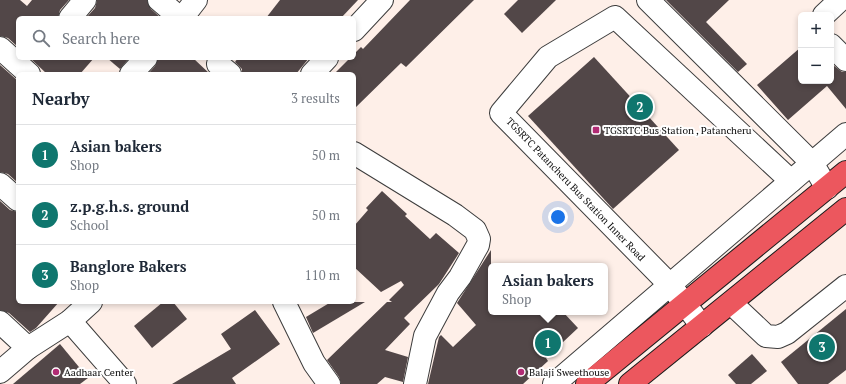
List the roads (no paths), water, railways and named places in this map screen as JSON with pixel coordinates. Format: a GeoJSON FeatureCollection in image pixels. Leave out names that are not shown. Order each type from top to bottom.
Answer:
{"type":"FeatureCollection","features":[{"type":"Feature","properties":{"kind":"highway"},"geometry":{"type":"LineString","coordinates":[[587,384],[846,172]]}},
{"type":"Feature","properties":{"kind":"highway"},"geometry":{"type":"LineString","coordinates":[[630,384],[846,209]]}},
{"type":"Feature","properties":{"kind":"street"},"geometry":{"type":"LineString","coordinates":[[72,16],[85,0]]}},
{"type":"Feature","properties":{"kind":"street"},"geometry":{"type":"LineString","coordinates":[[159,0],[179,16]]}},
{"type":"Feature","properties":{"kind":"street"},"geometry":{"type":"LineString","coordinates":[[183,16],[196,0]]}},
{"type":"Feature","properties":{"kind":"street"},"geometry":{"type":"LineString","coordinates":[[356,28],[382,0]]}},
{"type":"Feature","properties":{"kind":"street"},"geometry":{"type":"LineString","coordinates":[[648,0],[812,163],[827,188]]}},
{"type":"Feature","properties":{"kind":"street"},"geometry":{"type":"LineString","coordinates":[[827,12],[840,0]]}},
{"type":"Feature","properties":{"kind":"street","name":"TGSRTC Patancheru Bus Station Inner Road"},"geometry":{"type":"LineString","coordinates":[[702,326],[670,285],[501,113],[548,57],[615,17],[791,181]]}},
{"type":"Feature","properties":{"kind":"street"},"geometry":{"type":"LineString","coordinates":[[0,48],[16,58]]}},
{"type":"Feature","properties":{"kind":"street"},"geometry":{"type":"LineString","coordinates":[[834,48],[846,60]]}},
{"type":"Feature","properties":{"kind":"street"},"geometry":{"type":"LineString","coordinates":[[19,60],[30,67]]}},
{"type":"Feature","properties":{"kind":"street"},"geometry":{"type":"LineString","coordinates":[[133,72],[144,60]]}},
{"type":"Feature","properties":{"kind":"street"},"geometry":{"type":"LineString","coordinates":[[314,72],[325,60]]}},
{"type":"Feature","properties":{"kind":"street"},"geometry":{"type":"LineString","coordinates":[[554,384],[846,134]]}},
{"type":"Feature","properties":{"kind":"street"},"geometry":{"type":"LineString","coordinates":[[356,154],[455,215],[475,230],[479,239],[474,252],[448,294],[425,336],[415,384]]}},
{"type":"Feature","properties":{"kind":"street"},"geometry":{"type":"LineString","coordinates":[[0,184],[16,198]]}},
{"type":"Feature","properties":{"kind":"street"},"geometry":{"type":"LineString","coordinates":[[731,303],[766,336],[778,337],[787,333],[846,286]]}},
{"type":"Feature","properties":{"kind":"street"},"geometry":{"type":"LineString","coordinates":[[0,372],[28,348],[70,322],[89,304]]}},
{"type":"Feature","properties":{"kind":"street"},"geometry":{"type":"LineString","coordinates":[[285,304],[314,363],[329,384]]}},
{"type":"Feature","properties":{"kind":"street"},"geometry":{"type":"LineString","coordinates":[[0,322],[28,348]]}},
{"type":"Feature","properties":{"kind":"street"},"geometry":{"type":"LineString","coordinates":[[70,322],[125,384]]}},
{"type":"Feature","properties":{"kind":"place","name":"z.p.g.h.s. ground"},"geometry":{"type":"Point","coordinates":[640,107]}},
{"type":"Feature","properties":{"kind":"place","name":"TGSRTC Bus Station , Patancheru"},"geometry":{"type":"Point","coordinates":[596,130]}},
{"type":"Feature","properties":{"kind":"place","name":"Asian bakers"},"geometry":{"type":"Point","coordinates":[548,343]}},
{"type":"Feature","properties":{"kind":"place","name":"Banglore Bakers"},"geometry":{"type":"Point","coordinates":[822,347]}},
{"type":"Feature","properties":{"kind":"place","name":"Aadhaar Center"},"geometry":{"type":"Point","coordinates":[56,372]}},
{"type":"Feature","properties":{"kind":"place","name":"Balaji Sweethouse"},"geometry":{"type":"Point","coordinates":[521,372]}}]}
